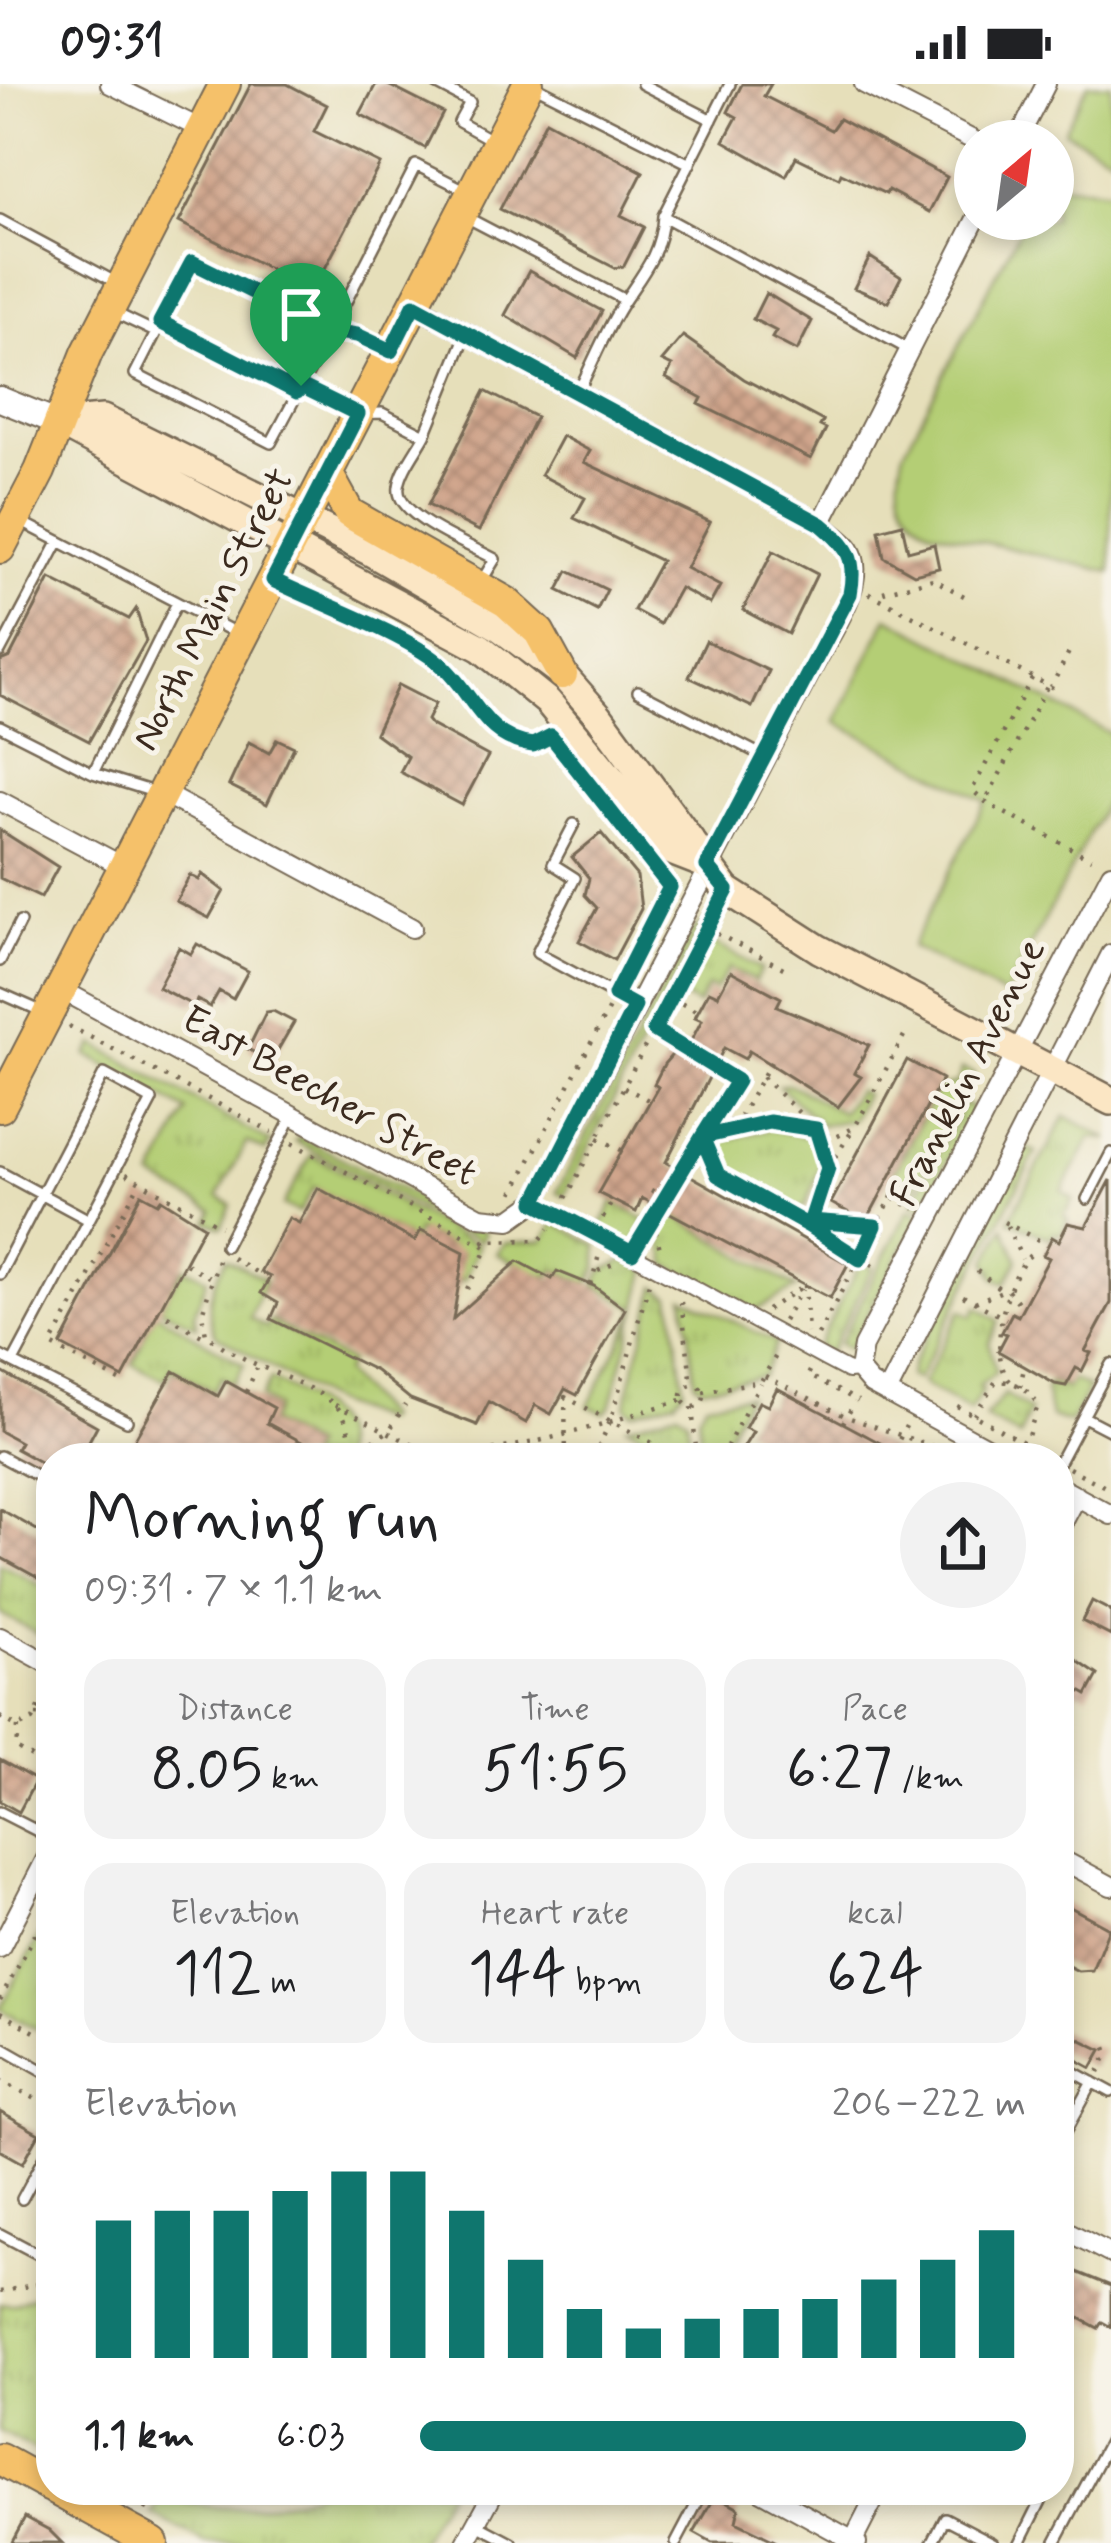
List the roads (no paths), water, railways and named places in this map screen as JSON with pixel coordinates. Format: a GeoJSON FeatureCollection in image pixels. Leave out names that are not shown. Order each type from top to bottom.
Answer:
{"type":"FeatureCollection","features":[{"type":"Feature","properties":{"kind":"main road"},"geometry":{"type":"LineString","coordinates":[[0,548],[115,297],[225,84]]}},
{"type":"Feature","properties":{"kind":"main road","name":"North Main Street"},"geometry":{"type":"LineString","coordinates":[[0,1107],[529,84]]}},
{"type":"Feature","properties":{"kind":"main road"},"geometry":{"type":"LineString","coordinates":[[59,423],[448,596],[562,674]]}},
{"type":"Feature","properties":{"kind":"main road"},"geometry":{"type":"LineString","coordinates":[[327,473],[349,513],[480,584],[539,632],[562,674],[686,828],[727,890],[819,949],[1111,1101]]}},
{"type":"Feature","properties":{"kind":"main road"},"geometry":{"type":"LineString","coordinates":[[298,532],[481,648],[567,723],[671,851],[707,866]]}},
{"type":"Feature","properties":{"kind":"main road"},"geometry":{"type":"LineString","coordinates":[[0,2459],[36,2478]]}},
{"type":"Feature","properties":{"kind":"main road"},"geometry":{"type":"LineString","coordinates":[[86,2505],[153,2543]]}},
{"type":"Feature","properties":{"kind":"street"},"geometry":{"type":"LineString","coordinates":[[110,84],[201,129]]}},
{"type":"Feature","properties":{"kind":"street"},"geometry":{"type":"LineString","coordinates":[[864,84],[954,130]]}},
{"type":"Feature","properties":{"kind":"street"},"geometry":{"type":"LineString","coordinates":[[1027,120],[1046,84]]}},
{"type":"Feature","properties":{"kind":"street"},"geometry":{"type":"LineString","coordinates":[[821,524],[965,240]]}},
{"type":"Feature","properties":{"kind":"street"},"geometry":{"type":"LineString","coordinates":[[414,305],[821,524],[850,549],[852,584],[535,1202],[848,1371],[859,1370],[887,1393],[993,1443]]}},
{"type":"Feature","properties":{"kind":"street"},"geometry":{"type":"LineString","coordinates":[[0,399],[59,423]]}},
{"type":"Feature","properties":{"kind":"street"},"geometry":{"type":"LineString","coordinates":[[164,794],[412,928]]}},
{"type":"Feature","properties":{"kind":"street"},"geometry":{"type":"LineString","coordinates":[[0,801],[126,868]]}},
{"type":"Feature","properties":{"kind":"street","name":"Franklin Avenue"},"geometry":{"type":"LineString","coordinates":[[859,1370],[863,1346],[1111,872]]}},
{"type":"Feature","properties":{"kind":"street","name":"Franklin Avenue"},"geometry":{"type":"LineString","coordinates":[[887,1393],[1111,954]]}},
{"type":"Feature","properties":{"kind":"street","name":"East Beecher Street"},"geometry":{"type":"LineString","coordinates":[[55,1002],[293,1115],[480,1217],[510,1220],[535,1202]]}},
{"type":"Feature","properties":{"kind":"street"},"geometry":{"type":"LineString","coordinates":[[1074,1494],[1111,1515]]}},
{"type":"Feature","properties":{"kind":"street"},"geometry":{"type":"LineString","coordinates":[[0,1636],[36,1656]]}},
{"type":"Feature","properties":{"kind":"street"},"geometry":{"type":"LineString","coordinates":[[1074,1866],[1111,1886]]}},
{"type":"Feature","properties":{"kind":"street"},"geometry":{"type":"LineString","coordinates":[[0,1948],[36,1878]]}},
{"type":"Feature","properties":{"kind":"street"},"geometry":{"type":"LineString","coordinates":[[1074,2235],[1111,2254]]}},
{"type":"Feature","properties":{"kind":"street"},"geometry":{"type":"LineString","coordinates":[[466,2543],[487,2505]]}},
{"type":"Feature","properties":{"kind":"street"},"geometry":{"type":"LineString","coordinates":[[787,2505],[854,2542],[872,2505]]}},
{"type":"Feature","properties":{"kind":"lane"},"geometry":{"type":"LineString","coordinates":[[436,84],[470,102],[459,122],[497,143]]}},
{"type":"Feature","properties":{"kind":"lane"},"geometry":{"type":"LineString","coordinates":[[529,84],[690,164]]}},
{"type":"Feature","properties":{"kind":"lane"},"geometry":{"type":"LineString","coordinates":[[642,84],[712,119]]}},
{"type":"Feature","properties":{"kind":"lane"},"geometry":{"type":"LineString","coordinates":[[577,394],[625,300],[643,279],[662,238],[663,216],[730,84]]}},
{"type":"Feature","properties":{"kind":"lane"},"geometry":{"type":"LineString","coordinates":[[391,351],[357,335],[331,331],[192,262],[135,374],[271,443],[331,331],[416,165],[466,204],[625,300]]}},
{"type":"Feature","properties":{"kind":"lane"},"geometry":{"type":"LineString","coordinates":[[663,216],[908,349]]}},
{"type":"Feature","properties":{"kind":"lane"},"geometry":{"type":"LineString","coordinates":[[0,220],[158,327],[358,414],[382,413],[425,435]]}},
{"type":"Feature","properties":{"kind":"lane"},"geometry":{"type":"LineString","coordinates":[[467,334],[425,435],[398,484],[399,500],[411,513],[495,559],[480,584]]}},
{"type":"Feature","properties":{"kind":"lane"},"geometry":{"type":"LineString","coordinates":[[16,518],[244,638]]}},
{"type":"Feature","properties":{"kind":"lane"},"geometry":{"type":"LineString","coordinates":[[0,652],[59,541]]}},
{"type":"Feature","properties":{"kind":"lane"},"geometry":{"type":"LineString","coordinates":[[273,580],[428,656],[450,675],[466,701],[508,738],[533,745],[567,723]]}},
{"type":"Feature","properties":{"kind":"lane"},"geometry":{"type":"LineString","coordinates":[[93,773],[177,603]]}},
{"type":"Feature","properties":{"kind":"lane"},"geometry":{"type":"LineString","coordinates":[[638,691],[765,757]]}},
{"type":"Feature","properties":{"kind":"lane"},"geometry":{"type":"LineString","coordinates":[[0,726],[93,773],[164,794]]}},
{"type":"Feature","properties":{"kind":"lane"},"geometry":{"type":"LineString","coordinates":[[574,824],[553,864],[575,878],[537,953],[635,1006]]}},
{"type":"Feature","properties":{"kind":"lane"},"geometry":{"type":"LineString","coordinates":[[0,961],[20,922]]}},
{"type":"Feature","properties":{"kind":"lane"},"geometry":{"type":"LineString","coordinates":[[0,993],[55,1002]]}},
{"type":"Feature","properties":{"kind":"lane"},"geometry":{"type":"LineString","coordinates":[[0,1274],[104,1074],[152,1100],[13,1362]]}},
{"type":"Feature","properties":{"kind":"lane"},"geometry":{"type":"LineString","coordinates":[[225,1246],[293,1115]]}},
{"type":"Feature","properties":{"kind":"lane"},"geometry":{"type":"LineString","coordinates":[[1088,1198],[1111,1154]]}},
{"type":"Feature","properties":{"kind":"lane"},"geometry":{"type":"LineString","coordinates":[[0,1172],[89,1220]]}},
{"type":"Feature","properties":{"kind":"lane"},"geometry":{"type":"LineString","coordinates":[[0,1355],[127,1421]]}},
{"type":"Feature","properties":{"kind":"lane"},"geometry":{"type":"LineString","coordinates":[[1070,1443],[1111,1364]]}},
{"type":"Feature","properties":{"kind":"lane"},"geometry":{"type":"LineString","coordinates":[[1084,1417],[1111,1431]]}},
{"type":"Feature","properties":{"kind":"lane"},"geometry":{"type":"LineString","coordinates":[[0,1456],[36,1475]]}},
{"type":"Feature","properties":{"kind":"lane"},"geometry":{"type":"LineString","coordinates":[[0,1811],[36,1830]]}},
{"type":"Feature","properties":{"kind":"lane"},"geometry":{"type":"LineString","coordinates":[[0,2046],[36,2066]]}},
{"type":"Feature","properties":{"kind":"lane"},"geometry":{"type":"LineString","coordinates":[[1074,2072],[1111,2092]]}},
{"type":"Feature","properties":{"kind":"lane"},"geometry":{"type":"LineString","coordinates":[[1074,2117],[1093,2082]]}},
{"type":"Feature","properties":{"kind":"lane"},"geometry":{"type":"LineString","coordinates":[[22,2199],[36,2173]]}},
{"type":"Feature","properties":{"kind":"lane"},"geometry":{"type":"LineString","coordinates":[[0,2234],[36,2254]]}},
{"type":"Feature","properties":{"kind":"lane"},"geometry":{"type":"LineString","coordinates":[[1055,2543],[1111,2438]]}},
{"type":"Feature","properties":{"kind":"lane"},"geometry":{"type":"LineString","coordinates":[[676,2543],[696,2505]]}},
{"type":"Feature","properties":{"kind":"lane"},"geometry":{"type":"LineString","coordinates":[[1020,2543],[1039,2505]]}},
{"type":"Feature","properties":{"kind":"lane"},"geometry":{"type":"LineString","coordinates":[[932,2543],[945,2518],[993,2543]]}},
{"type":"Feature","properties":{"kind":"lane"},"geometry":{"type":"LineString","coordinates":[[476,2524],[512,2543]]}}]}
